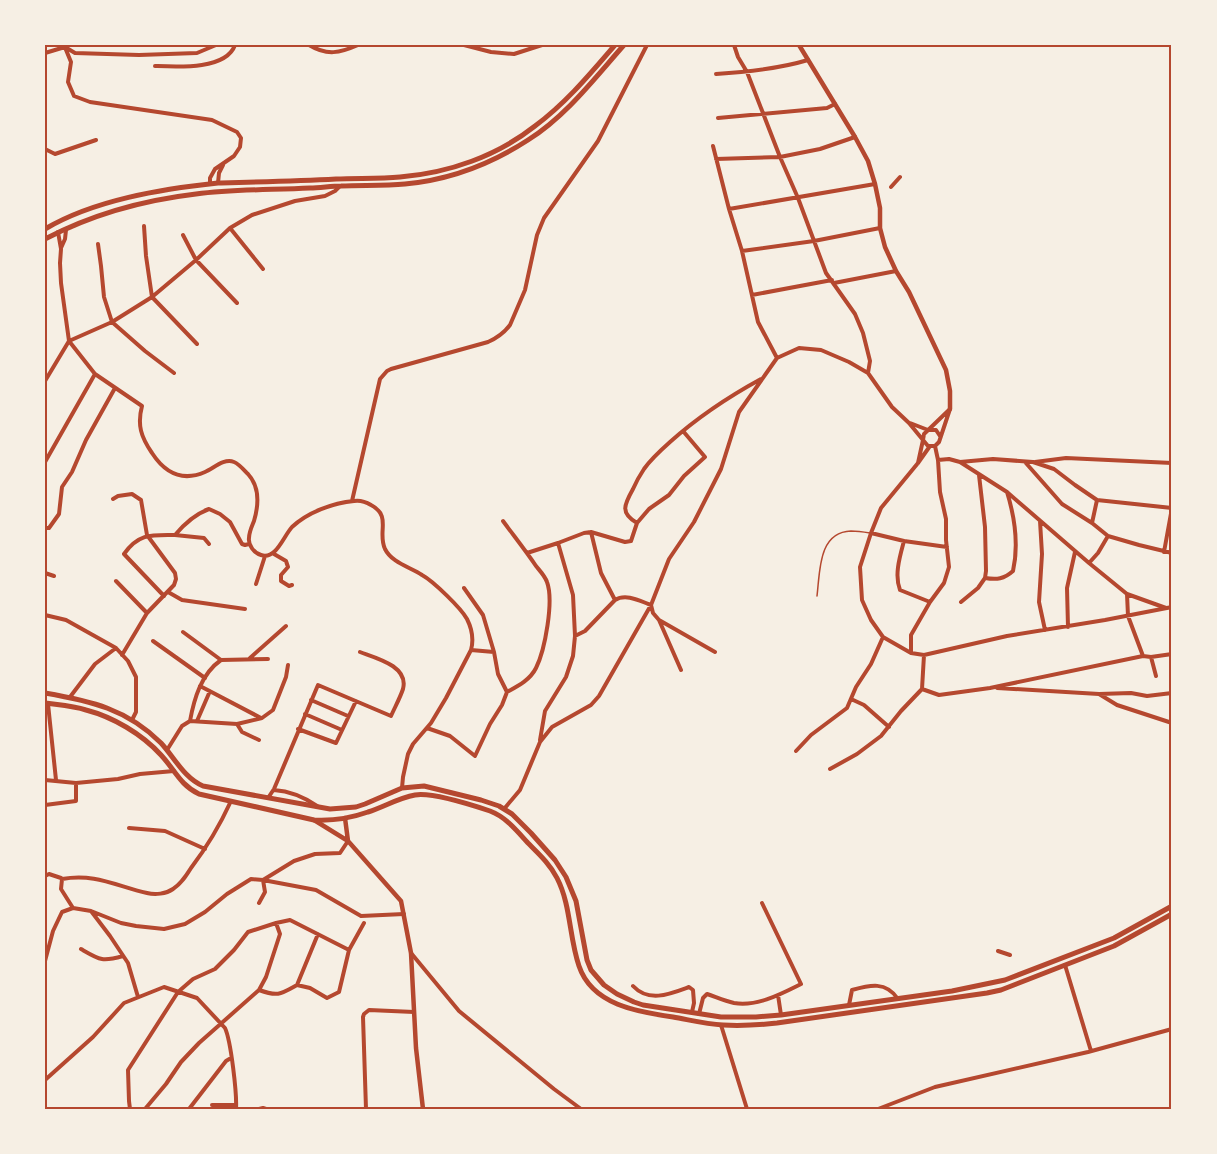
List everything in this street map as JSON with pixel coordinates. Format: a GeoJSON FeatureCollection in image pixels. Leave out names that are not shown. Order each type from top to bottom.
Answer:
{"type":"FeatureCollection","features":[{"type":"Feature","properties":{"kind":"main road"},"geometry":{"type":"LineString","coordinates":[[45,229],[62,220],[101,206],[190,186],[218,183],[402,177],[438,171],[471,161],[493,153],[550,115],[581,85],[615,45]]}},
{"type":"Feature","properties":{"kind":"main road"},"geometry":{"type":"LineString","coordinates":[[45,239],[88,219],[182,196],[211,192],[395,184],[427,181],[464,171],[503,154],[529,139],[569,107],[624,45]]}},
{"type":"Feature","properties":{"kind":"main road"},"geometry":{"type":"LineString","coordinates":[[218,183],[219,192]]}},
{"type":"Feature","properties":{"kind":"main road"},"geometry":{"type":"LineString","coordinates":[[210,184],[211,192]]}},
{"type":"Feature","properties":{"kind":"main road"},"geometry":{"type":"LineString","coordinates":[[62,220],[65,229]]}},
{"type":"Feature","properties":{"kind":"main road"},"geometry":{"type":"LineString","coordinates":[[54,225],[58,232]]}},
{"type":"Feature","properties":{"kind":"main road"},"geometry":{"type":"LineString","coordinates":[[45,693],[87,701],[106,707],[132,720],[154,737],[188,776],[198,784],[211,788],[330,809],[365,804],[402,789],[424,786],[482,800],[504,809],[531,833],[555,860],[566,877],[576,902],[585,957],[591,970],[604,985],[634,1002],[699,1014],[741,1018],[781,1015],[979,987],[1017,976],[1114,938],[1172,906]]}},
{"type":"Feature","properties":{"kind":"main road"},"geometry":{"type":"LineString","coordinates":[[68,706],[69,698]]}},
{"type":"Feature","properties":{"kind":"main road"},"geometry":{"type":"LineString","coordinates":[[47,703],[95,712],[128,728],[162,755],[183,784],[199,794],[314,820],[345,818],[368,812],[405,797],[421,794],[499,815],[543,858],[556,876],[567,905],[579,966],[587,981],[596,991],[616,1004],[638,1012],[721,1025],[750,1025],[987,993],[1001,990],[1114,946],[1172,914]]}},
{"type":"Feature","properties":{"kind":"main road"},"geometry":{"type":"LineString","coordinates":[[128,728],[132,720]]}},
{"type":"Feature","properties":{"kind":"main road"},"geometry":{"type":"LineString","coordinates":[[162,755],[167,750]]}},
{"type":"Feature","properties":{"kind":"main road"},"geometry":{"type":"LineString","coordinates":[[402,789],[405,797]]}},
{"type":"Feature","properties":{"kind":"main road"},"geometry":{"type":"LineString","coordinates":[[266,808],[268,798]]}},
{"type":"Feature","properties":{"kind":"main road"},"geometry":{"type":"LineString","coordinates":[[314,820],[318,815],[317,806]]}},
{"type":"Feature","properties":{"kind":"main road"},"geometry":{"type":"LineString","coordinates":[[330,809],[345,818]]}},
{"type":"Feature","properties":{"kind":"main road"},"geometry":{"type":"LineString","coordinates":[[499,815],[504,809]]}},
{"type":"Feature","properties":{"kind":"street"},"geometry":{"type":"LineString","coordinates":[[46,52],[65,46],[75,52],[139,55],[197,53],[216,45]]}},
{"type":"Feature","properties":{"kind":"street"},"geometry":{"type":"LineString","coordinates":[[155,66],[183,67],[222,60],[232,52],[235,45]]}},
{"type":"Feature","properties":{"kind":"street"},"geometry":{"type":"LineString","coordinates":[[309,45],[320,52],[333,53],[358,45]]}},
{"type":"Feature","properties":{"kind":"street"},"geometry":{"type":"LineString","coordinates":[[464,45],[491,52],[514,54],[542,45]]}},
{"type":"Feature","properties":{"kind":"street"},"geometry":{"type":"LineString","coordinates":[[352,501],[380,379],[391,369],[488,342],[507,329],[525,290],[537,235],[544,218],[598,141],[647,45]]}},
{"type":"Feature","properties":{"kind":"street"},"geometry":{"type":"LineString","coordinates":[[734,45],[798,198],[826,273],[855,314],[863,333],[870,361],[868,373]]}},
{"type":"Feature","properties":{"kind":"street"},"geometry":{"type":"LineString","coordinates":[[799,45],[868,161],[875,184],[880,228],[885,247],[946,370],[950,391],[950,409],[939,442],[918,463],[881,508],[871,533],[860,567],[862,600],[871,620],[883,637],[911,653],[924,655],[1007,636],[1169,608]]}},
{"type":"Feature","properties":{"kind":"street"},"geometry":{"type":"LineString","coordinates":[[65,46],[71,62],[68,82],[74,96],[90,102],[212,120],[237,132],[241,138],[240,147],[219,173],[218,183]]}},
{"type":"Feature","properties":{"kind":"street"},"geometry":{"type":"LineString","coordinates":[[716,74],[785,67],[808,60]]}},
{"type":"Feature","properties":{"kind":"street"},"geometry":{"type":"LineString","coordinates":[[718,118],[826,108],[835,105]]}},
{"type":"Feature","properties":{"kind":"street"},"geometry":{"type":"LineString","coordinates":[[716,159],[780,157],[819,149],[855,137]]}},
{"type":"Feature","properties":{"kind":"street"},"geometry":{"type":"LineString","coordinates":[[45,149],[55,154],[96,140]]}},
{"type":"Feature","properties":{"kind":"street"},"geometry":{"type":"LineString","coordinates":[[713,146],[742,251],[758,322],[777,358]]}},
{"type":"Feature","properties":{"kind":"street"},"geometry":{"type":"LineString","coordinates":[[210,184],[210,178],[215,169],[224,165]]}},
{"type":"Feature","properties":{"kind":"street"},"geometry":{"type":"LineString","coordinates":[[891,187],[900,177]]}},
{"type":"Feature","properties":{"kind":"street"},"geometry":{"type":"LineString","coordinates":[[729,209],[875,184]]}},
{"type":"Feature","properties":{"kind":"street"},"geometry":{"type":"LineString","coordinates":[[45,381],[47,372],[69,341],[112,322],[152,297],[230,228],[252,215],[295,201],[325,196],[340,186]]}},
{"type":"Feature","properties":{"kind":"street"},"geometry":{"type":"LineString","coordinates":[[144,226],[152,297],[197,344]]}},
{"type":"Feature","properties":{"kind":"street"},"geometry":{"type":"LineString","coordinates":[[230,228],[263,269]]}},
{"type":"Feature","properties":{"kind":"street"},"geometry":{"type":"LineString","coordinates":[[742,251],[814,241],[880,228]]}},
{"type":"Feature","properties":{"kind":"street"},"geometry":{"type":"LineString","coordinates":[[61,249],[65,239],[65,229]]}},
{"type":"Feature","properties":{"kind":"street"},"geometry":{"type":"LineString","coordinates":[[58,232],[61,249],[61,283],[69,341],[95,374],[142,406],[139,416],[142,435],[156,460],[168,472],[176,475],[195,475],[223,462],[228,461],[239,465],[250,476],[256,488],[258,502],[249,544],[256,553],[265,556],[273,554],[286,534],[307,516],[352,501],[360,500],[371,505],[380,512],[383,519],[383,542],[393,559],[424,576],[466,618],[472,631],[471,650],[446,698],[408,754],[402,789]]}},
{"type":"Feature","properties":{"kind":"street"},"geometry":{"type":"LineString","coordinates":[[183,234],[196,260],[237,303]]}},
{"type":"Feature","properties":{"kind":"street"},"geometry":{"type":"LineString","coordinates":[[98,244],[104,297],[112,322],[174,373]]}},
{"type":"Feature","properties":{"kind":"street"},"geometry":{"type":"LineString","coordinates":[[752,295],[896,271]]}},
{"type":"Feature","properties":{"kind":"street"},"geometry":{"type":"LineString","coordinates":[[540,742],[552,727],[591,705],[600,696],[651,605],[669,559],[694,522],[721,469],[739,412],[777,358],[799,348],[822,350],[868,373],[892,407],[926,444],[933,446]]}},
{"type":"Feature","properties":{"kind":"street"},"geometry":{"type":"LineString","coordinates":[[45,462],[95,374]]}},
{"type":"Feature","properties":{"kind":"street"},"geometry":{"type":"LineString","coordinates":[[637,523],[628,518],[625,512],[626,501],[645,468],[682,431],[734,394],[762,379]]}},
{"type":"Feature","properties":{"kind":"street"},"geometry":{"type":"LineString","coordinates":[[45,528],[49,528],[59,514],[62,488],[116,388]]}},
{"type":"Feature","properties":{"kind":"street"},"geometry":{"type":"LineString","coordinates":[[918,463],[924,434],[950,409]]}},
{"type":"Feature","properties":{"kind":"street"},"geometry":{"type":"LineString","coordinates":[[909,423],[928,430],[936,430],[940,437]]}},
{"type":"Feature","properties":{"kind":"street"},"geometry":{"type":"LineString","coordinates":[[527,552],[591,532],[631,541],[637,523],[649,509],[669,495],[684,476],[705,457],[682,431]]}},
{"type":"Feature","properties":{"kind":"street"},"geometry":{"type":"LineString","coordinates":[[911,653],[911,635],[944,583],[949,567],[946,519],[940,492],[938,460],[933,446]]}},
{"type":"Feature","properties":{"kind":"street"},"geometry":{"type":"LineString","coordinates":[[960,462],[993,459],[1033,462],[1066,458],[1172,463]]}},
{"type":"Feature","properties":{"kind":"street"},"geometry":{"type":"LineString","coordinates":[[938,460],[949,459],[960,462],[1007,492],[1127,594],[1169,608]]}},
{"type":"Feature","properties":{"kind":"street"},"geometry":{"type":"LineString","coordinates":[[1025,462],[1062,504],[1108,536],[1172,553]]}},
{"type":"Feature","properties":{"kind":"street"},"geometry":{"type":"LineString","coordinates":[[1033,462],[1054,469],[1097,500],[1172,508],[1164,552]]}},
{"type":"Feature","properties":{"kind":"street"},"geometry":{"type":"LineString","coordinates":[[961,602],[978,588],[985,578],[987,550],[979,474]]}},
{"type":"Feature","properties":{"kind":"street"},"geometry":{"type":"LineString","coordinates":[[985,578],[998,580],[1013,571],[1016,542],[1014,515],[1007,492]]}},
{"type":"Feature","properties":{"kind":"street"},"geometry":{"type":"LineString","coordinates":[[114,499],[118,496],[132,494],[141,500],[147,535],[175,573],[176,579],[174,585],[147,613],[122,655]]}},
{"type":"Feature","properties":{"kind":"street"},"geometry":{"type":"LineString","coordinates":[[1092,523],[1097,500]]}},
{"type":"Feature","properties":{"kind":"street"},"geometry":{"type":"LineString","coordinates":[[175,535],[187,521],[209,509],[230,522],[242,544],[249,544]]}},
{"type":"Feature","properties":{"kind":"street"},"geometry":{"type":"LineString","coordinates":[[1040,520],[1042,554],[1039,602],[1045,630]]}},
{"type":"Feature","properties":{"kind":"street"},"geometry":{"type":"LineString","coordinates":[[427,728],[450,736],[475,756],[507,692],[521,684],[536,668],[549,616],[550,597],[546,580],[503,522]]}},
{"type":"Feature","properties":{"kind":"street"},"geometry":{"type":"LineString","coordinates":[[591,532],[601,573],[615,600]]}},
{"type":"Feature","properties":{"kind":"street"},"geometry":{"type":"LineString","coordinates":[[871,533],[904,541],[947,547]]}},
{"type":"Feature","properties":{"kind":"street"},"geometry":{"type":"LineString","coordinates":[[209,544],[204,538],[147,535],[130,546],[124,554],[166,594],[182,600],[245,609]]}},
{"type":"Feature","properties":{"kind":"street"},"geometry":{"type":"LineString","coordinates":[[1089,563],[1108,536]]}},
{"type":"Feature","properties":{"kind":"street"},"geometry":{"type":"LineString","coordinates":[[904,541],[898,571],[900,590],[930,602]]}},
{"type":"Feature","properties":{"kind":"street"},"geometry":{"type":"LineString","coordinates":[[504,809],[520,790],[540,742],[545,711],[566,677],[573,656],[575,636],[573,594],[558,543]]}},
{"type":"Feature","properties":{"kind":"street"},"geometry":{"type":"LineString","coordinates":[[1068,627],[1068,588],[1075,551]]}},
{"type":"Feature","properties":{"kind":"street"},"geometry":{"type":"LineString","coordinates":[[273,554],[286,561],[288,567],[281,576],[281,581],[292,585]]}},
{"type":"Feature","properties":{"kind":"street"},"geometry":{"type":"LineString","coordinates":[[256,584],[265,556]]}},
{"type":"Feature","properties":{"kind":"street"},"geometry":{"type":"LineString","coordinates":[[45,573],[54,576]]}},
{"type":"Feature","properties":{"kind":"street"},"geometry":{"type":"LineString","coordinates":[[116,581],[147,613]]}},
{"type":"Feature","properties":{"kind":"street"},"geometry":{"type":"LineString","coordinates":[[464,588],[483,615],[498,674],[507,692]]}},
{"type":"Feature","properties":{"kind":"street"},"geometry":{"type":"LineString","coordinates":[[1127,594],[1128,616],[1143,656]]}},
{"type":"Feature","properties":{"kind":"street"},"geometry":{"type":"LineString","coordinates":[[575,636],[585,631],[618,597],[624,596],[651,605]]}},
{"type":"Feature","properties":{"kind":"street"},"geometry":{"type":"LineString","coordinates":[[651,605],[681,670]]}},
{"type":"Feature","properties":{"kind":"street"},"geometry":{"type":"LineString","coordinates":[[45,615],[66,620],[116,648],[128,661],[136,677],[136,712],[132,720]]}},
{"type":"Feature","properties":{"kind":"street"},"geometry":{"type":"LineString","coordinates":[[659,620],[715,652]]}},
{"type":"Feature","properties":{"kind":"street"},"geometry":{"type":"LineString","coordinates":[[249,658],[286,626]]}},
{"type":"Feature","properties":{"kind":"street"},"geometry":{"type":"LineString","coordinates":[[183,632],[221,660]]}},
{"type":"Feature","properties":{"kind":"street"},"geometry":{"type":"LineString","coordinates":[[796,751],[811,735],[846,708],[856,687],[872,664],[883,637]]}},
{"type":"Feature","properties":{"kind":"street"},"geometry":{"type":"LineString","coordinates":[[153,641],[205,678]]}},
{"type":"Feature","properties":{"kind":"street"},"geometry":{"type":"LineString","coordinates":[[69,698],[95,664],[116,648]]}},
{"type":"Feature","properties":{"kind":"street"},"geometry":{"type":"LineString","coordinates":[[471,650],[494,652]]}},
{"type":"Feature","properties":{"kind":"street"},"geometry":{"type":"LineString","coordinates":[[268,798],[318,685],[391,716],[404,687],[402,676],[396,668],[360,652]]}},
{"type":"Feature","properties":{"kind":"street"},"geometry":{"type":"LineString","coordinates":[[922,688],[939,695],[990,688],[1143,656],[1172,654]]}},
{"type":"Feature","properties":{"kind":"street"},"geometry":{"type":"LineString","coordinates":[[830,769],[857,754],[881,736],[922,688],[924,655]]}},
{"type":"Feature","properties":{"kind":"street"},"geometry":{"type":"LineString","coordinates":[[1151,657],[1156,676]]}},
{"type":"Feature","properties":{"kind":"street"},"geometry":{"type":"LineString","coordinates":[[190,721],[200,686],[215,664],[221,660],[268,658]]}},
{"type":"Feature","properties":{"kind":"street"},"geometry":{"type":"LineString","coordinates":[[167,750],[182,726],[190,721],[237,724],[262,718],[273,710],[288,665]]}},
{"type":"Feature","properties":{"kind":"street"},"geometry":{"type":"LineString","coordinates":[[200,686],[262,718]]}},
{"type":"Feature","properties":{"kind":"street"},"geometry":{"type":"LineString","coordinates":[[990,688],[1098,694],[1131,693],[1147,696],[1172,693]]}},
{"type":"Feature","properties":{"kind":"street"},"geometry":{"type":"LineString","coordinates":[[197,722],[210,691]]}},
{"type":"Feature","properties":{"kind":"street"},"geometry":{"type":"LineString","coordinates":[[1098,694],[1117,705],[1172,723]]}},
{"type":"Feature","properties":{"kind":"street"},"geometry":{"type":"LineString","coordinates":[[850,699],[864,705],[889,727]]}},
{"type":"Feature","properties":{"kind":"street"},"geometry":{"type":"LineString","coordinates":[[311,700],[348,716]]}},
{"type":"Feature","properties":{"kind":"street"},"geometry":{"type":"LineString","coordinates":[[298,729],[336,743],[356,701]]}},
{"type":"Feature","properties":{"kind":"street"},"geometry":{"type":"LineString","coordinates":[[47,703],[56,780]]}},
{"type":"Feature","properties":{"kind":"street"},"geometry":{"type":"LineString","coordinates":[[305,714],[342,730]]}},
{"type":"Feature","properties":{"kind":"street"},"geometry":{"type":"LineString","coordinates":[[237,724],[242,732],[259,740]]}},
{"type":"Feature","properties":{"kind":"street"},"geometry":{"type":"LineString","coordinates":[[45,740],[52,739]]}},
{"type":"Feature","properties":{"kind":"street"},"geometry":{"type":"LineString","coordinates":[[45,780],[76,783],[174,771]]}},
{"type":"Feature","properties":{"kind":"street"},"geometry":{"type":"LineString","coordinates":[[45,805],[76,801],[76,783]]}},
{"type":"Feature","properties":{"kind":"street"},"geometry":{"type":"LineString","coordinates":[[273,790],[290,792],[317,806]]}},
{"type":"Feature","properties":{"kind":"street"},"geometry":{"type":"LineString","coordinates":[[45,876],[49,874],[62,879],[76,876],[98,879],[149,894],[162,894],[173,889],[183,880],[205,849],[231,800]]}},
{"type":"Feature","properties":{"kind":"street"},"geometry":{"type":"LineString","coordinates":[[263,880],[294,861],[315,854],[340,852],[348,841],[345,818]]}},
{"type":"Feature","properties":{"kind":"street"},"geometry":{"type":"LineString","coordinates":[[314,820],[348,841],[401,901],[411,953],[416,1047],[423,1109]]}},
{"type":"Feature","properties":{"kind":"street"},"geometry":{"type":"LineString","coordinates":[[129,828],[165,831],[205,849]]}},
{"type":"Feature","properties":{"kind":"street"},"geometry":{"type":"LineString","coordinates":[[62,879],[61,889],[73,908]]}},
{"type":"Feature","properties":{"kind":"street"},"geometry":{"type":"LineString","coordinates":[[45,961],[53,931],[62,912],[73,908],[91,911],[121,923],[164,929],[185,924],[250,879],[316,890],[361,916],[404,914]]}},
{"type":"Feature","properties":{"kind":"street"},"geometry":{"type":"LineString","coordinates":[[259,903],[265,892],[263,880]]}},
{"type":"Feature","properties":{"kind":"street"},"geometry":{"type":"LineString","coordinates":[[699,1014],[703,998],[707,993],[718,999],[736,1003],[754,1002],[778,995],[801,984],[762,903]]}},
{"type":"Feature","properties":{"kind":"street"},"geometry":{"type":"LineString","coordinates":[[91,911],[128,963],[138,997]]}},
{"type":"Feature","properties":{"kind":"street"},"geometry":{"type":"LineString","coordinates":[[130,1109],[128,1070],[178,992],[193,980],[215,969],[248,933],[290,920],[349,950]]}},
{"type":"Feature","properties":{"kind":"street"},"geometry":{"type":"LineString","coordinates":[[145,1109],[181,1062],[213,1029],[222,1024],[259,990],[266,977],[280,934],[276,923]]}},
{"type":"Feature","properties":{"kind":"street"},"geometry":{"type":"LineString","coordinates":[[297,984],[310,988],[327,998],[339,992],[349,950],[364,923]]}},
{"type":"Feature","properties":{"kind":"street"},"geometry":{"type":"LineString","coordinates":[[259,990],[280,995],[297,984],[318,934]]}},
{"type":"Feature","properties":{"kind":"street"},"geometry":{"type":"LineString","coordinates":[[81,949],[100,960],[123,956]]}},
{"type":"Feature","properties":{"kind":"street"},"geometry":{"type":"LineString","coordinates":[[998,951],[1010,955]]}},
{"type":"Feature","properties":{"kind":"street"},"geometry":{"type":"LineString","coordinates":[[411,953],[459,1011],[581,1109]]}},
{"type":"Feature","properties":{"kind":"street"},"geometry":{"type":"LineString","coordinates":[[1065,965],[1091,1051]]}},
{"type":"Feature","properties":{"kind":"street"},"geometry":{"type":"LineString","coordinates":[[849,1005],[852,990],[870,985],[882,986],[891,990],[898,999]]}},
{"type":"Feature","properties":{"kind":"street"},"geometry":{"type":"LineString","coordinates":[[633,986],[638,992],[651,996],[663,996],[689,987],[693,990],[692,1012]]}},
{"type":"Feature","properties":{"kind":"street"},"geometry":{"type":"LineString","coordinates":[[45,1080],[93,1037],[124,1003],[164,987],[197,998],[222,1024],[227,1034],[236,1107],[212,1105]]}},
{"type":"Feature","properties":{"kind":"street"},"geometry":{"type":"LineString","coordinates":[[778,995],[781,1015]]}},
{"type":"Feature","properties":{"kind":"street"},"geometry":{"type":"LineString","coordinates":[[366,1109],[364,1014],[369,1010],[414,1012]]}},
{"type":"Feature","properties":{"kind":"street"},"geometry":{"type":"LineString","coordinates":[[721,1025],[747,1109]]}},
{"type":"Feature","properties":{"kind":"street"},"geometry":{"type":"LineString","coordinates":[[878,1109],[935,1087],[1091,1051],[1172,1029]]}},
{"type":"Feature","properties":{"kind":"street"},"geometry":{"type":"LineString","coordinates":[[189,1109],[231,1058]]}},
{"type":"Feature","properties":{"kind":"street"},"geometry":{"type":"LineString","coordinates":[[260,1109],[266,1109]]}},
{"type":"Feature","properties":{"kind":"lane"},"geometry":{"type":"LineString","coordinates":[[817,596],[822,555],[828,542],[844,532],[871,533]]}}]}
